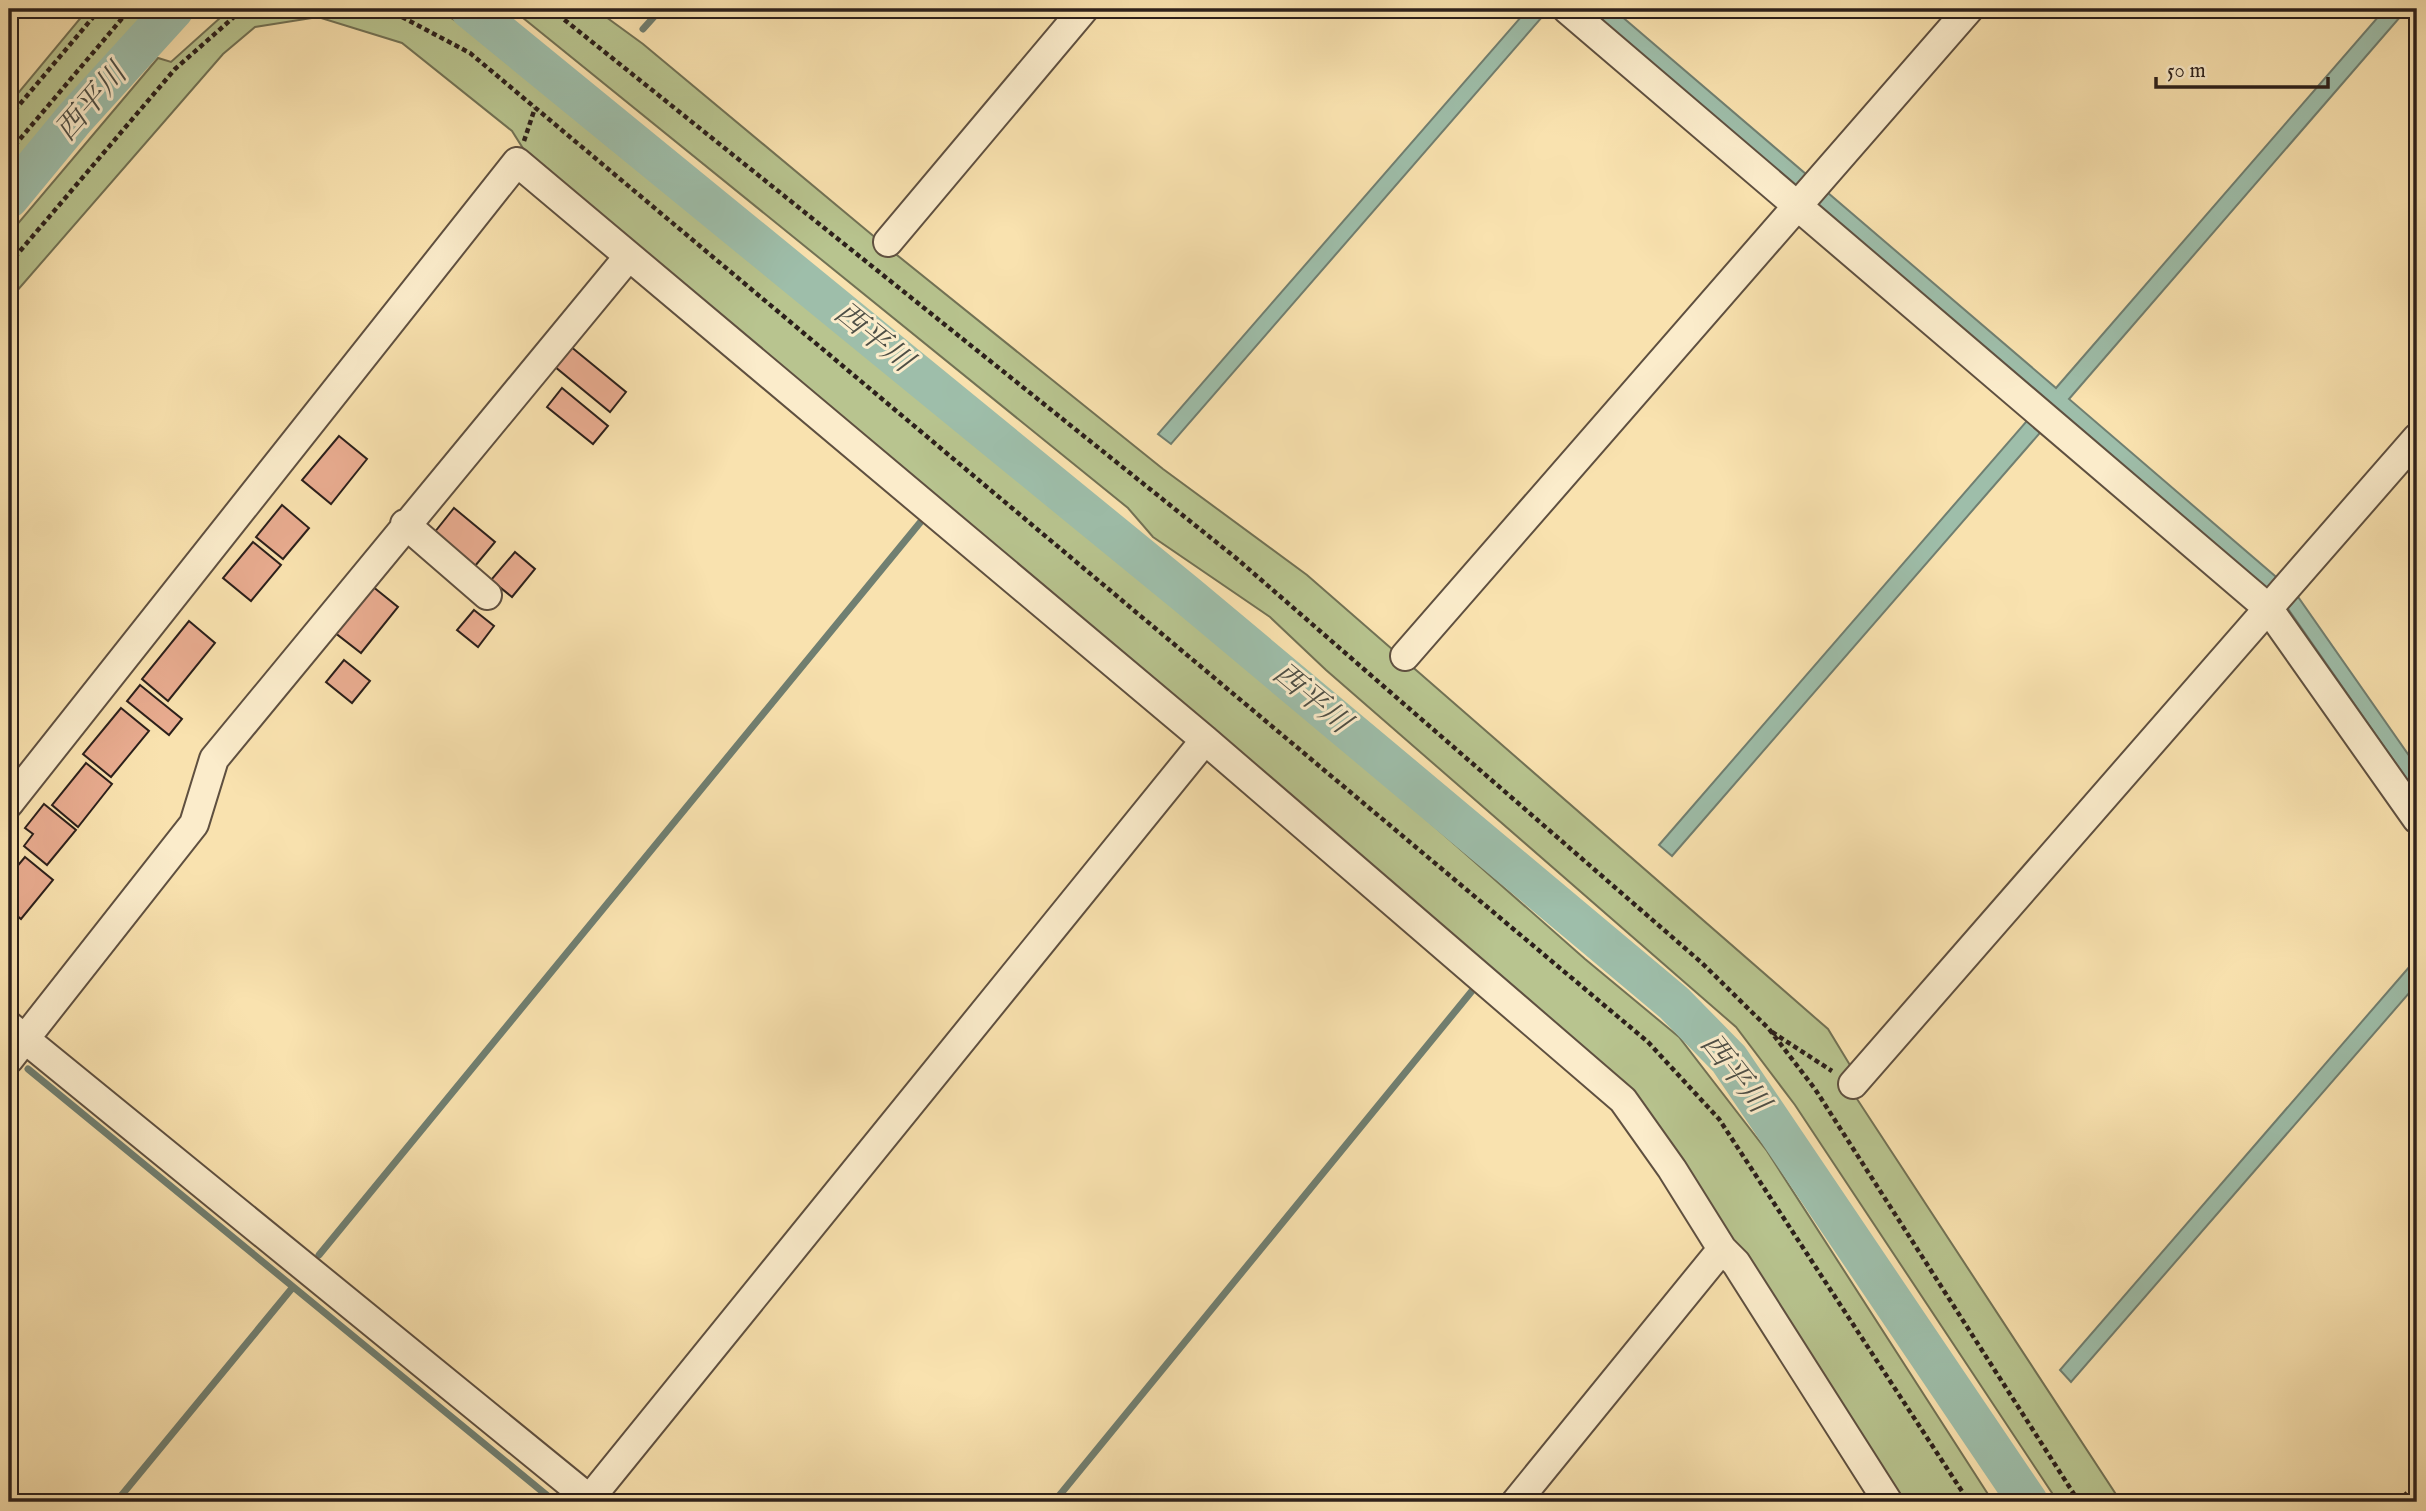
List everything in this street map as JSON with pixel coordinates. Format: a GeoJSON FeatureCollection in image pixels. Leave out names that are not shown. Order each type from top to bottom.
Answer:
{"type":"FeatureCollection","features":[{"type":"Feature","properties":{"kind":"street"},"geometry":{"type":"LineString","coordinates":[[888,242],[1084,9]]}},
{"type":"Feature","properties":{"kind":"street"},"geometry":{"type":"LineString","coordinates":[[1567,9],[2268,608],[2417,818]]}},
{"type":"Feature","properties":{"kind":"street"},"geometry":{"type":"LineString","coordinates":[[1405,656],[1969,9]]}},
{"type":"Feature","properties":{"kind":"street"},"geometry":{"type":"LineString","coordinates":[[9,803],[517,162],[1205,740],[1623,1100],[1666,1159],[1721,1249],[1736,1263],[1888,1502]]}},
{"type":"Feature","properties":{"kind":"street"},"geometry":{"type":"LineString","coordinates":[[629,256],[405,524],[214,759],[194,824],[14,1042],[590,1501],[1205,740]]}},
{"type":"Feature","properties":{"kind":"street"},"geometry":{"type":"LineString","coordinates":[[1853,1084],[2417,438]]}},
{"type":"Feature","properties":{"kind":"street"},"geometry":{"type":"LineString","coordinates":[[405,524],[487,595]]}},
{"type":"Feature","properties":{"kind":"street"},"geometry":{"type":"LineString","coordinates":[[1516,1502],[1721,1249]]}},
{"type":"Feature","properties":{"kind":"path"},"geometry":{"type":"LineString","coordinates":[[9,117],[100,9]]}},
{"type":"Feature","properties":{"kind":"path"},"geometry":{"type":"LineString","coordinates":[[9,152],[130,9]]}},
{"type":"Feature","properties":{"kind":"path"},"geometry":{"type":"LineString","coordinates":[[9,264],[175,69],[243,9]]}},
{"type":"Feature","properties":{"kind":"path"},"geometry":{"type":"LineString","coordinates":[[387,9],[470,53],[1648,1042],[1719,1119],[1969,1502]]}},
{"type":"Feature","properties":{"kind":"path"},"geometry":{"type":"LineString","coordinates":[[551,9],[1236,558],[1702,963],[1769,1029],[1815,1089],[2079,1502]]}},
{"type":"Feature","properties":{"kind":"path"},"geometry":{"type":"LineString","coordinates":[[517,162],[535,108]]}},
{"type":"Feature","properties":{"kind":"path"},"geometry":{"type":"LineString","coordinates":[[1769,1029],[1853,1084]]}},
{"type":"Feature","properties":{"kind":"path"},"geometry":{"type":"LineString","coordinates":[[2397,1502],[2417,1484]]}},
{"type":"Feature","properties":{"kind":"green space"},"geometry":{"type":"Polygon","coordinates":[[[88,9],[152,9],[9,178],[9,104],[88,9]]]}},
{"type":"Feature","properties":{"kind":"green space"},"geometry":{"type":"Polygon","coordinates":[[[230,9],[436,9],[456,21],[1334,738],[1585,959],[1679,1037],[1767,1151],[1993,1502],[1903,1502],[1644,1107],[531,161],[512,131],[402,43],[318,17],[255,27],[223,54],[9,300],[9,234],[158,58],[171,62],[230,9]]]}},
{"type":"Feature","properties":{"kind":"green space"},"geometry":{"type":"Polygon","coordinates":[[[512,9],[595,9],[643,44],[877,239],[1163,469],[1307,575],[1828,1029],[1853,1070],[1857,1099],[2121,1502],[2058,1502],[1795,1105],[1736,1027],[1326,670],[1270,617],[1153,537],[1128,508],[512,9]]]}},
{"type":"Feature","properties":{"kind":"shaded area"},"geometry":{"type":"Polygon","coordinates":[[[1528,9],[1549,9],[1171,444],[1158,434],[1528,9]]]}},
{"type":"Feature","properties":{"kind":"shaded area"},"geometry":{"type":"Polygon","coordinates":[[[1588,9],[1613,9],[2056,388],[2385,9],[2407,9],[2069,399],[2296,594],[2417,767],[2417,794],[2286,606],[2058,412],[1672,856],[1659,845],[2045,400],[1588,9]]]}},
{"type":"Feature","properties":{"kind":"shaded area"},"geometry":{"type":"Polygon","coordinates":[[[2417,958],[2417,984],[2071,1382],[2060,1370],[2417,958]]]}},
{"type":"Feature","properties":{"kind":"building"},"geometry":{"type":"Polygon","coordinates":[[[570,346],[626,392],[610,412],[554,366],[570,346]]]}},
{"type":"Feature","properties":{"kind":"building"},"geometry":{"type":"Polygon","coordinates":[[[562,388],[608,426],[593,444],[547,407],[562,388]]]}},
{"type":"Feature","properties":{"kind":"building"},"geometry":{"type":"Polygon","coordinates":[[[339,436],[367,459],[331,504],[302,480],[339,436]]]}},
{"type":"Feature","properties":{"kind":"building"},"geometry":{"type":"Polygon","coordinates":[[[282,505],[309,528],[283,559],[256,537],[282,505]]]}},
{"type":"Feature","properties":{"kind":"building"},"geometry":{"type":"Polygon","coordinates":[[[454,508],[495,542],[475,566],[434,533],[454,508]]]}},
{"type":"Feature","properties":{"kind":"building"},"geometry":{"type":"Polygon","coordinates":[[[253,542],[281,565],[251,601],[223,578],[253,542]]]}},
{"type":"Feature","properties":{"kind":"building"},"geometry":{"type":"Polygon","coordinates":[[[515,552],[535,569],[512,597],[491,580],[515,552]]]}},
{"type":"Feature","properties":{"kind":"building"},"geometry":{"type":"Polygon","coordinates":[[[372,586],[398,607],[361,653],[334,632],[372,586]]]}},
{"type":"Feature","properties":{"kind":"building"},"geometry":{"type":"Polygon","coordinates":[[[474,610],[494,626],[478,647],[457,630],[474,610]]]}},
{"type":"Feature","properties":{"kind":"building"},"geometry":{"type":"Polygon","coordinates":[[[189,621],[215,643],[168,701],[142,679],[189,621]]]}},
{"type":"Feature","properties":{"kind":"building"},"geometry":{"type":"Polygon","coordinates":[[[344,660],[370,681],[352,703],[326,682],[344,660]]]}},
{"type":"Feature","properties":{"kind":"building"},"geometry":{"type":"Polygon","coordinates":[[[140,685],[182,719],[169,735],[127,701],[140,685]]]}},
{"type":"Feature","properties":{"kind":"building"},"geometry":{"type":"Polygon","coordinates":[[[121,708],[149,731],[111,777],[83,754],[121,708]]]}},
{"type":"Feature","properties":{"kind":"building"},"geometry":{"type":"Polygon","coordinates":[[[86,763],[112,784],[78,827],[52,805],[86,763]]]}},
{"type":"Feature","properties":{"kind":"building"},"geometry":{"type":"Polygon","coordinates":[[[44,804],[76,830],[47,865],[24,846],[33,834],[25,828],[44,804]]]}},
{"type":"Feature","properties":{"kind":"building"},"geometry":{"type":"Polygon","coordinates":[[[25,857],[53,880],[21,919],[9,909],[9,876],[25,857]]]}},
{"type":"Feature","properties":{"kind":"waterway","name":"西平川"},"geometry":{"type":"LineString","coordinates":[[9,198],[75,118],[174,9]]}},
{"type":"Feature","properties":{"kind":"waterway","name":"西平川"},"geometry":{"type":"LineString","coordinates":[[470,9],[1187,595],[1674,1003],[1729,1059],[2028,1502]]}},
{"type":"Feature","properties":{"kind":"waterway"},"geometry":{"type":"LineString","coordinates":[[643,29],[661,9]]}},
{"type":"Feature","properties":{"kind":"waterway"},"geometry":{"type":"LineString","coordinates":[[319,1255],[923,519]]}},
{"type":"Feature","properties":{"kind":"waterway"},"geometry":{"type":"LineString","coordinates":[[9,823],[20,809]]}},
{"type":"Feature","properties":{"kind":"waterway"},"geometry":{"type":"LineString","coordinates":[[1054,1502],[1476,986]]}},
{"type":"Feature","properties":{"kind":"waterway"},"geometry":{"type":"LineString","coordinates":[[28,1069],[555,1502]]}},
{"type":"Feature","properties":{"kind":"waterway"},"geometry":{"type":"LineString","coordinates":[[116,1502],[293,1287]]}}]}
